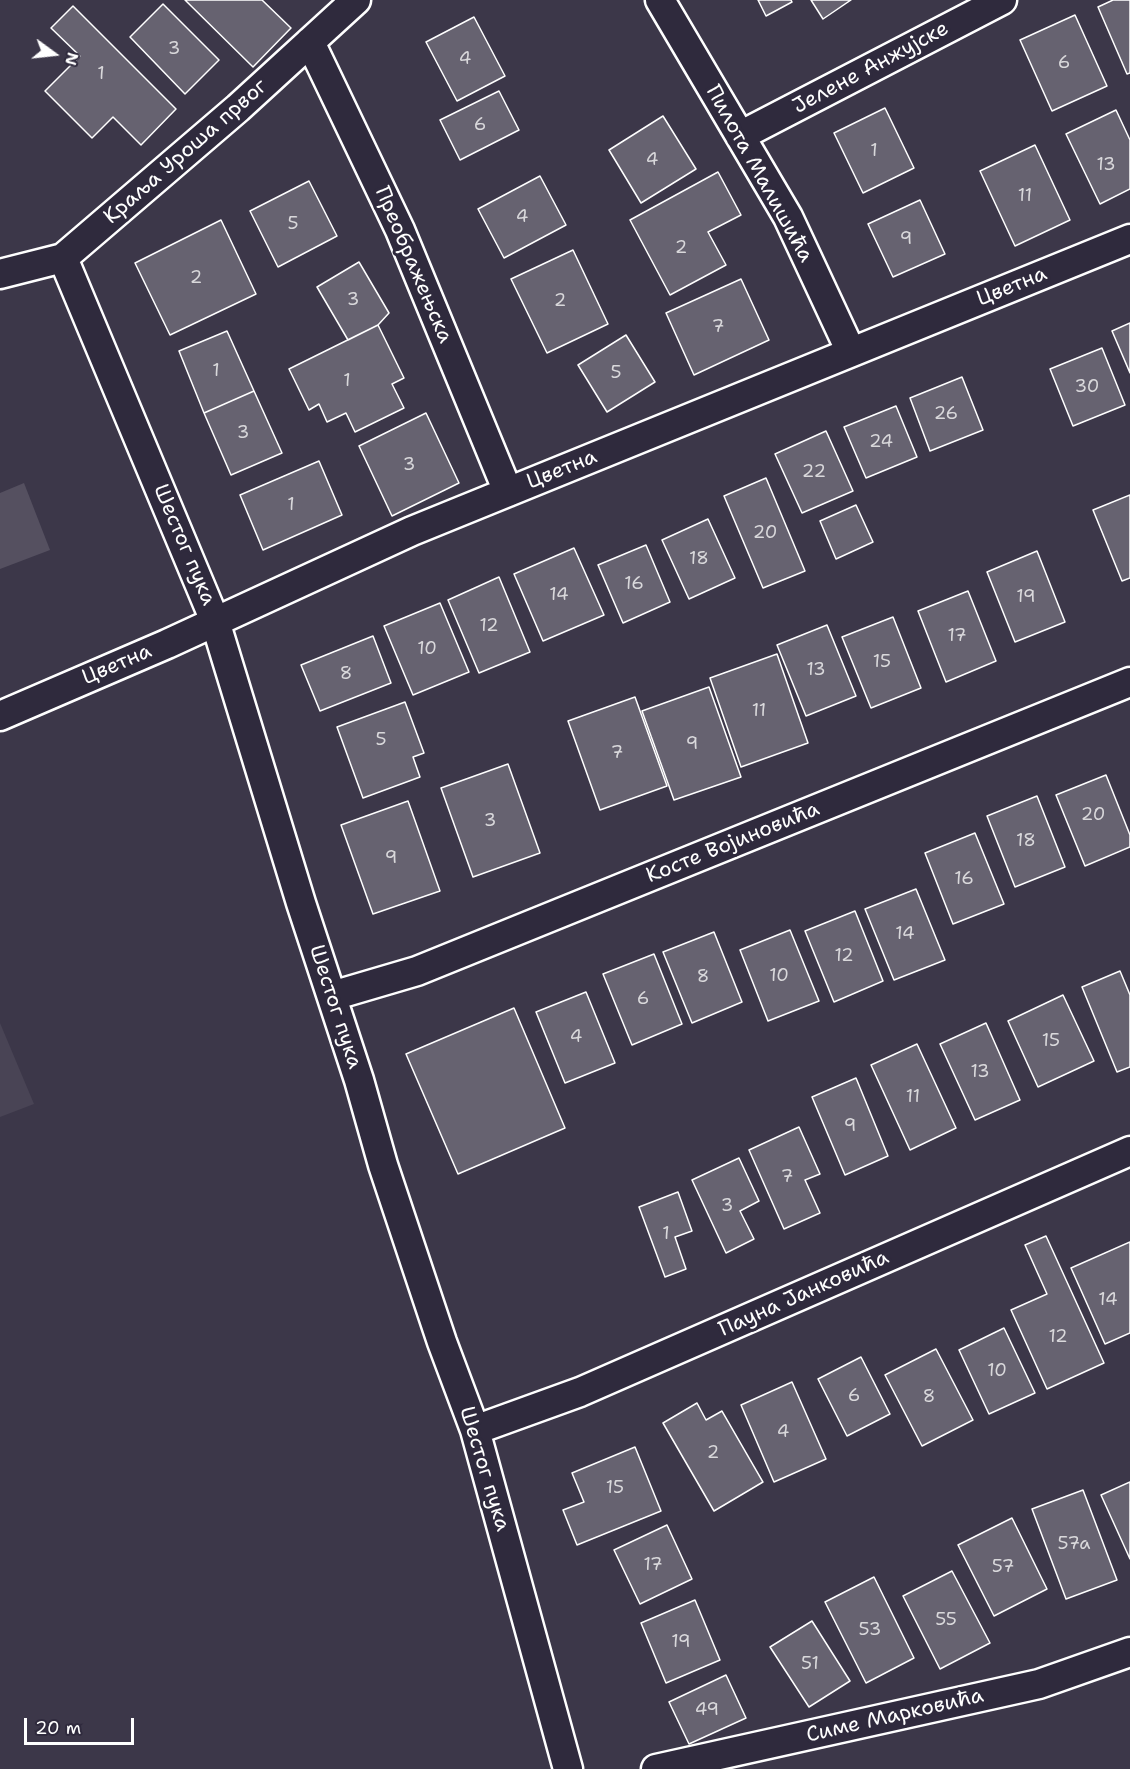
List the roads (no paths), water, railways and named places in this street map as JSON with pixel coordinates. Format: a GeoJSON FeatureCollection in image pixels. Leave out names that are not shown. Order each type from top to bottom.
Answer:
{"type":"FeatureCollection","features":[{"type":"Feature","properties":{"kind":"street","name":"Краља Уроша првог"},"geometry":{"type":"LineString","coordinates":[[0,274],[63,258],[238,108],[356,0]]}},
{"type":"Feature","properties":{"kind":"street","name":"Пилота Малишића"},"geometry":{"type":"LineString","coordinates":[[660,0],[788,217],[851,352]]}},
{"type":"Feature","properties":{"kind":"street","name":"Јелене Анжујске"},"geometry":{"type":"LineString","coordinates":[[740,136],[1002,0]]}},
{"type":"Feature","properties":{"kind":"street","name":"Преображењска"},"geometry":{"type":"LineString","coordinates":[[310,42],[400,230],[508,492]]}},
{"type":"Feature","properties":{"kind":"street","name":"Цветна"},"geometry":{"type":"LineString","coordinates":[[0,716],[412,531],[1130,239]]}},
{"type":"Feature","properties":{"kind":"street","name":"Шестог пука"},"geometry":{"type":"LineString","coordinates":[[63,258],[215,621],[383,1165],[442,1342],[475,1430],[568,1769]]}},
{"type":"Feature","properties":{"kind":"street","name":"Косте Војиновића"},"geometry":{"type":"LineString","coordinates":[[332,996],[417,971],[1130,682]]}},
{"type":"Feature","properties":{"kind":"street","name":"Пауна Јанковића"},"geometry":{"type":"LineString","coordinates":[[475,1430],[580,1392],[1130,1151]]}},
{"type":"Feature","properties":{"kind":"street","name":"Симе Марковића"},"geometry":{"type":"LineString","coordinates":[[656,1769],[1039,1684],[1130,1652]]}}]}
